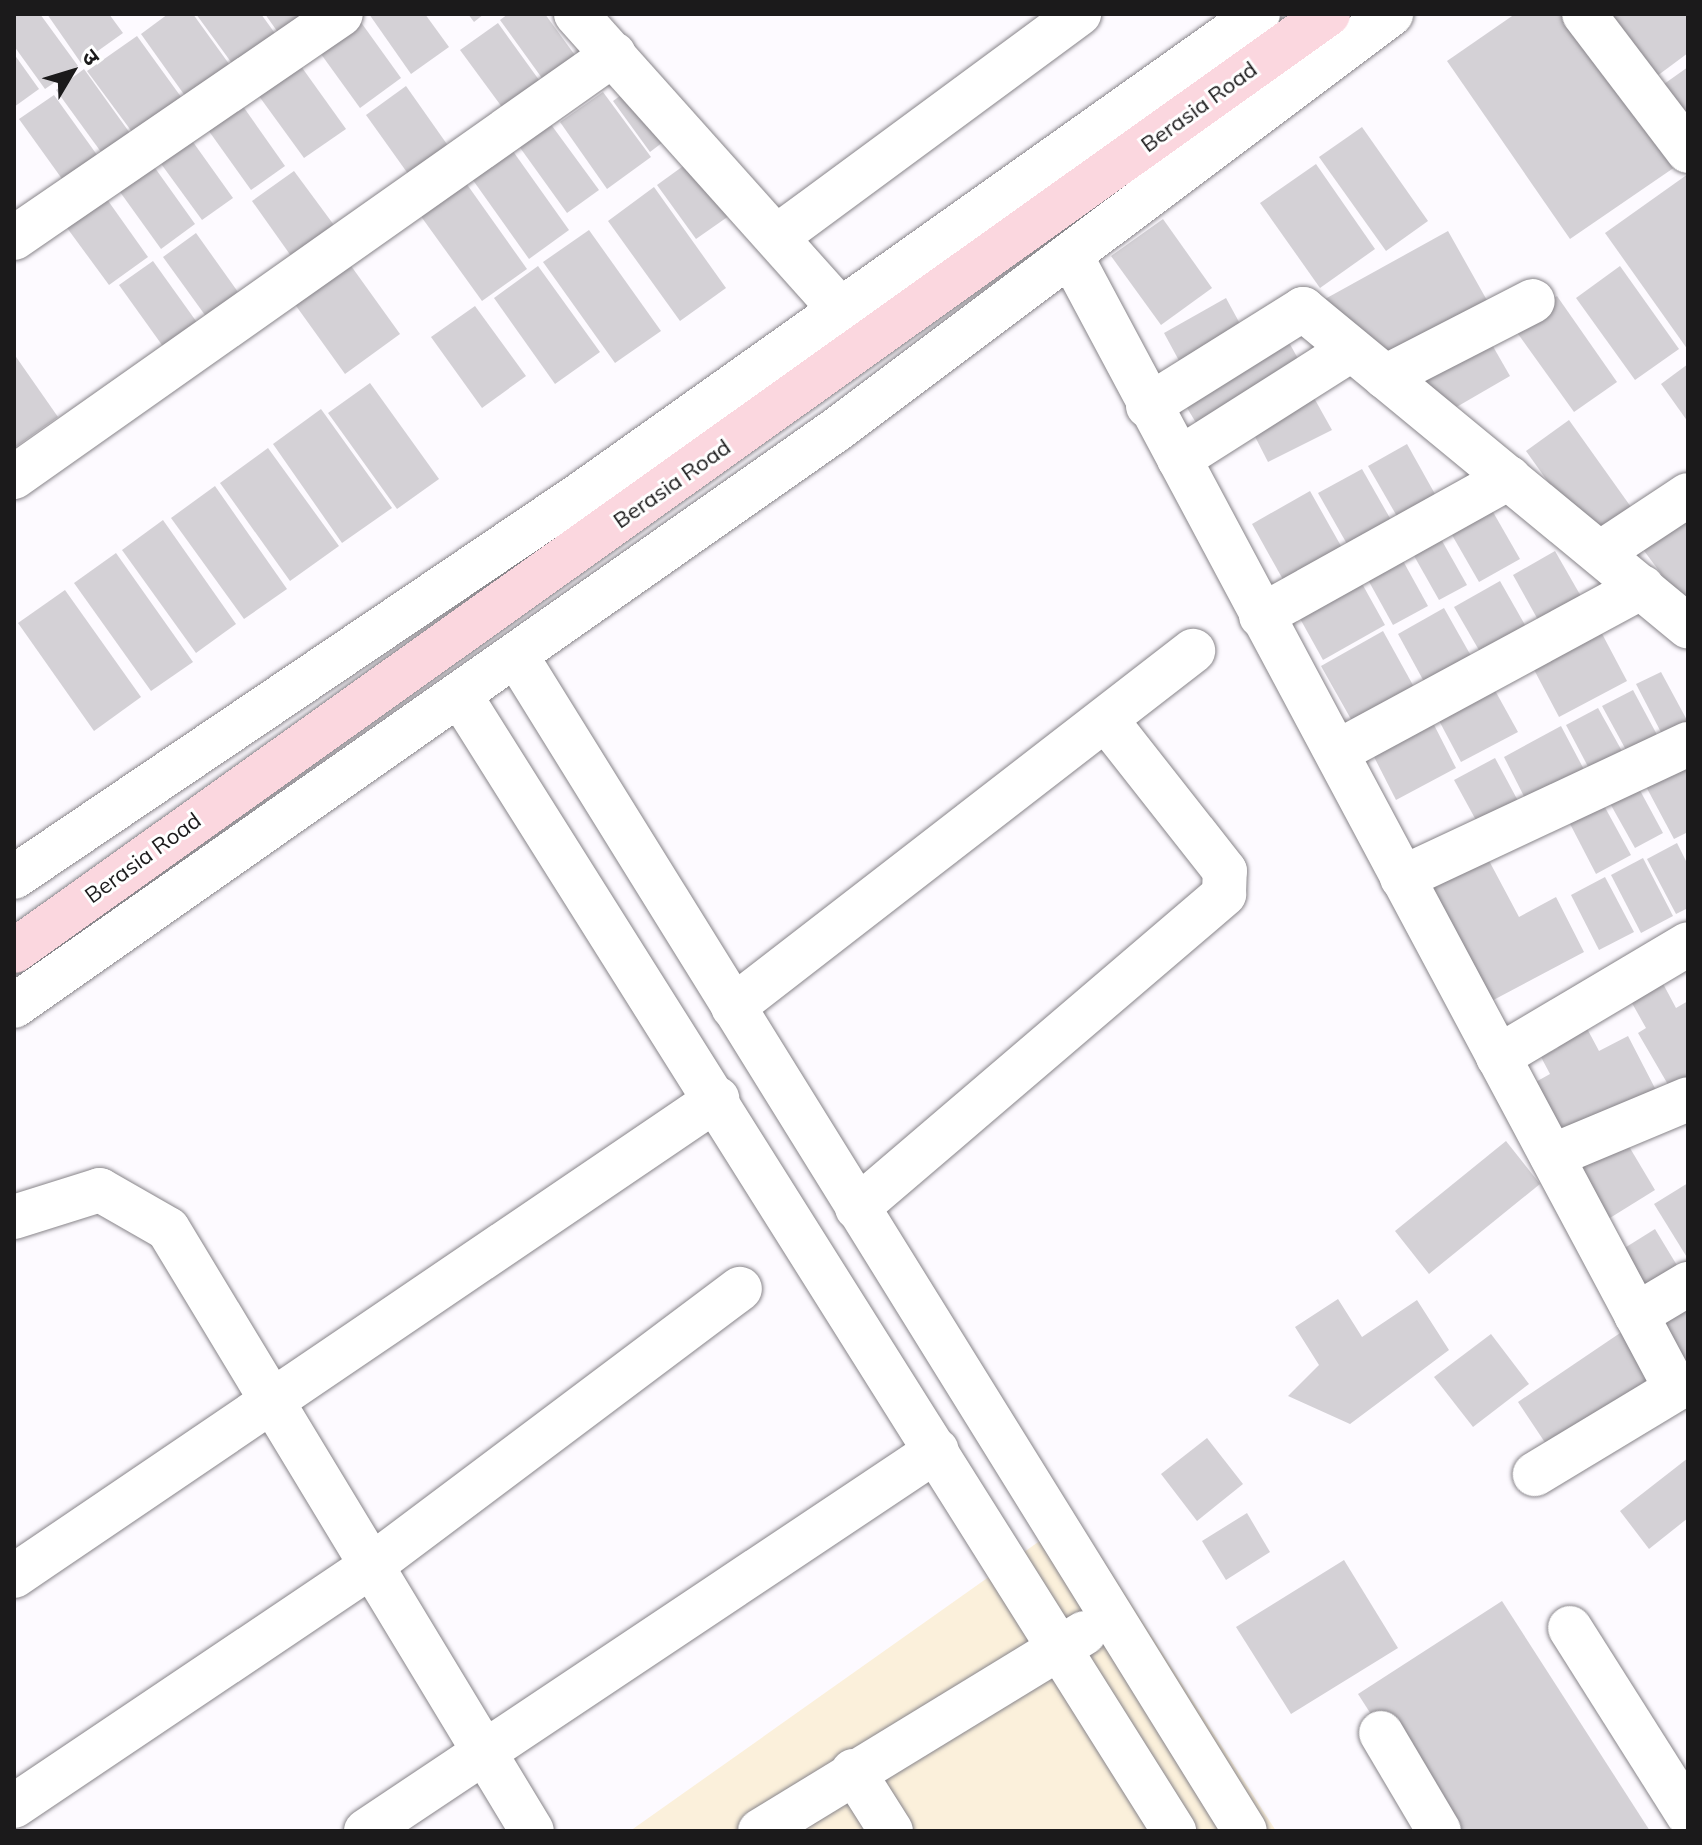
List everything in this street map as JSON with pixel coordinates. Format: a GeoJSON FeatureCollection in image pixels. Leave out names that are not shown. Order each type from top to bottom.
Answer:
{"type":"FeatureCollection","features":[{"type":"Feature","properties":{"kind":"main road","name":"Berasia Road"},"geometry":{"type":"LineString","coordinates":[[14,951],[1328,14]]}},
{"type":"Feature","properties":{"kind":"street"},"geometry":{"type":"LineString","coordinates":[[14,238],[341,14]]}},
{"type":"Feature","properties":{"kind":"street"},"geometry":{"type":"LineString","coordinates":[[576,14],[779,235],[842,312]]}},
{"type":"Feature","properties":{"kind":"street"},"geometry":{"type":"LineString","coordinates":[[779,235],[1079,14]]}},
{"type":"Feature","properties":{"kind":"street"},"geometry":{"type":"LineString","coordinates":[[14,877],[842,312],[1258,14]]}},
{"type":"Feature","properties":{"kind":"street"},"geometry":{"type":"LineString","coordinates":[[14,1006],[461,697],[1072,258],[1391,14]]}},
{"type":"Feature","properties":{"kind":"street"},"geometry":{"type":"LineString","coordinates":[[1584,14],[1688,151]]}},
{"type":"Feature","properties":{"kind":"street"},"geometry":{"type":"LineString","coordinates":[[14,477],[614,54]]}},
{"type":"Feature","properties":{"kind":"street"},"geometry":{"type":"LineString","coordinates":[[1072,258],[1148,406],[1337,752],[1676,1389],[1535,1474]]}},
{"type":"Feature","properties":{"kind":"street"},"geometry":{"type":"LineString","coordinates":[[1385,377],[1533,301]]}},
{"type":"Feature","properties":{"kind":"street"},"geometry":{"type":"LineString","coordinates":[[1148,406],[1303,309],[1688,626]]}},
{"type":"Feature","properties":{"kind":"street"},"geometry":{"type":"LineString","coordinates":[[1179,459],[1351,350]]}},
{"type":"Feature","properties":{"kind":"street"},"geometry":{"type":"LineString","coordinates":[[1261,616],[1509,478]]}},
{"type":"Feature","properties":{"kind":"street"},"geometry":{"type":"LineString","coordinates":[[1600,553],[1688,495]]}},
{"type":"Feature","properties":{"kind":"street"},"geometry":{"type":"LineString","coordinates":[[1337,752],[1642,587]]}},
{"type":"Feature","properties":{"kind":"street"},"geometry":{"type":"LineString","coordinates":[[733,1007],[1193,651]]}},
{"type":"Feature","properties":{"kind":"street"},"geometry":{"type":"LineString","coordinates":[[517,657],[1109,1617],[1245,1831]]}},
{"type":"Feature","properties":{"kind":"street"},"geometry":{"type":"LineString","coordinates":[[461,697],[717,1099],[1174,1831]]}},
{"type":"Feature","properties":{"kind":"street"},"geometry":{"type":"LineString","coordinates":[[857,1208],[1224,894],[1225,871],[1106,720]]}},
{"type":"Feature","properties":{"kind":"street"},"geometry":{"type":"LineString","coordinates":[[1402,878],[1688,744]]}},
{"type":"Feature","properties":{"kind":"street"},"geometry":{"type":"LineString","coordinates":[[1498,1057],[1688,944]]}},
{"type":"Feature","properties":{"kind":"street"},"geometry":{"type":"LineString","coordinates":[[14,1576],[717,1099]]}},
{"type":"Feature","properties":{"kind":"street"},"geometry":{"type":"LineString","coordinates":[[1552,1156],[1688,1099]]}},
{"type":"Feature","properties":{"kind":"street"},"geometry":{"type":"LineString","coordinates":[[14,1217],[100,1190],[133,1204],[168,1229],[532,1831]]}},
{"type":"Feature","properties":{"kind":"street"},"geometry":{"type":"LineString","coordinates":[[1636,1315],[1688,1284]]}},
{"type":"Feature","properties":{"kind":"street"},"geometry":{"type":"LineString","coordinates":[[14,1806],[372,1565],[740,1289]]}},
{"type":"Feature","properties":{"kind":"street"},"geometry":{"type":"LineString","coordinates":[[366,1831],[937,1450]]}},
{"type":"Feature","properties":{"kind":"street"},"geometry":{"type":"LineString","coordinates":[[760,1831],[853,1771],[1109,1617]]}},
{"type":"Feature","properties":{"kind":"street"},"geometry":{"type":"LineString","coordinates":[[1570,1628],[1688,1815]]}},
{"type":"Feature","properties":{"kind":"street"},"geometry":{"type":"LineString","coordinates":[[1381,1733],[1439,1831]]}},
{"type":"Feature","properties":{"kind":"street"},"geometry":{"type":"LineString","coordinates":[[853,1771],[891,1831]]}},
{"type":"Feature","properties":{"kind":"shaded area"},"geometry":{"type":"Polygon","coordinates":[[[1075,1516],[1276,1831],[630,1831],[1075,1516]]]}},
{"type":"Feature","properties":{"kind":"building"},"geometry":{"type":"Polygon","coordinates":[[[14,14],[40,14],[78,66],[45,89],[14,46],[14,14]]]}},
{"type":"Feature","properties":{"kind":"building"},"geometry":{"type":"Polygon","coordinates":[[[47,14],[109,14],[123,33],[81,63],[47,14]]]}},
{"type":"Feature","properties":{"kind":"building"},"geometry":{"type":"Polygon","coordinates":[[[168,14],[193,14],[237,75],[193,107],[141,34],[168,14]]]}},
{"type":"Feature","properties":{"kind":"building"},"geometry":{"type":"Polygon","coordinates":[[[196,14],[261,14],[282,43],[239,73],[196,14]]]}},
{"type":"Feature","properties":{"kind":"building"},"geometry":{"type":"Polygon","coordinates":[[[265,14],[310,14],[284,41],[265,14]]]}},
{"type":"Feature","properties":{"kind":"building"},"geometry":{"type":"Polygon","coordinates":[[[355,14],[401,78],[360,108],[313,43],[355,14]]]}},
{"type":"Feature","properties":{"kind":"building"},"geometry":{"type":"Polygon","coordinates":[[[369,14],[425,14],[449,47],[411,74],[369,14]]]}},
{"type":"Feature","properties":{"kind":"building"},"geometry":{"type":"Polygon","coordinates":[[[468,14],[484,14],[474,22],[468,14]]]}},
{"type":"Feature","properties":{"kind":"building"},"geometry":{"type":"Polygon","coordinates":[[[508,14],[545,14],[585,69],[552,92],[500,20],[508,14]]]}},
{"type":"Feature","properties":{"kind":"building"},"geometry":{"type":"Polygon","coordinates":[[[1515,14],[1570,14],[1675,167],[1570,239],[1447,61],[1515,14]]]}},
{"type":"Feature","properties":{"kind":"building"},"geometry":{"type":"Polygon","coordinates":[[[1616,14],[1688,14],[1688,53],[1653,79],[1610,19],[1616,14]]]}},
{"type":"Feature","properties":{"kind":"building"},"geometry":{"type":"Polygon","coordinates":[[[498,23],[547,91],[510,118],[460,50],[498,23]]]}},
{"type":"Feature","properties":{"kind":"building"},"geometry":{"type":"Polygon","coordinates":[[[137,36],[184,101],[135,136],[87,71],[137,36]]]}},
{"type":"Feature","properties":{"kind":"building"},"geometry":{"type":"Polygon","coordinates":[[[14,54],[39,89],[14,107],[14,54]]]}},
{"type":"Feature","properties":{"kind":"building"},"geometry":{"type":"Polygon","coordinates":[[[298,62],[346,129],[304,158],[256,92],[298,62]]]}},
{"type":"Feature","properties":{"kind":"building"},"geometry":{"type":"Polygon","coordinates":[[[1688,67],[1688,119],[1664,84],[1688,67]]]}},
{"type":"Feature","properties":{"kind":"building"},"geometry":{"type":"Polygon","coordinates":[[[84,69],[137,143],[109,163],[56,90],[84,69]]]}},
{"type":"Feature","properties":{"kind":"building"},"geometry":{"type":"Polygon","coordinates":[[[406,86],[456,157],[416,185],[366,115],[406,86]]]}},
{"type":"Feature","properties":{"kind":"building"},"geometry":{"type":"Polygon","coordinates":[[[631,88],[667,139],[650,152],[613,101],[631,88]]]}},
{"type":"Feature","properties":{"kind":"building"},"geometry":{"type":"Polygon","coordinates":[[[603,92],[651,157],[607,189],[560,122],[603,92]]]}},
{"type":"Feature","properties":{"kind":"building"},"geometry":{"type":"Polygon","coordinates":[[[54,95],[105,166],[70,190],[19,119],[54,95]]]}},
{"type":"Feature","properties":{"kind":"building"},"geometry":{"type":"Polygon","coordinates":[[[235,95],[285,166],[251,190],[201,120],[235,95]]]}},
{"type":"Feature","properties":{"kind":"building"},"geometry":{"type":"Polygon","coordinates":[[[547,119],[599,190],[567,213],[516,142],[547,119]]]}},
{"type":"Feature","properties":{"kind":"building"},"geometry":{"type":"Polygon","coordinates":[[[1362,127],[1428,221],[1386,251],[1319,157],[1362,127]]]}},
{"type":"Feature","properties":{"kind":"building"},"geometry":{"type":"Polygon","coordinates":[[[183,128],[233,198],[202,220],[151,150],[183,128]]]}},
{"type":"Feature","properties":{"kind":"building"},"geometry":{"type":"Polygon","coordinates":[[[510,147],[569,230],[529,259],[470,176],[510,147]]]}},
{"type":"Feature","properties":{"kind":"building"},"geometry":{"type":"Polygon","coordinates":[[[145,154],[195,224],[161,249],[110,178],[145,154]]]}},
{"type":"Feature","properties":{"kind":"building"},"geometry":{"type":"Polygon","coordinates":[[[697,156],[736,211],[696,239],[657,185],[697,156]]]}},
{"type":"Feature","properties":{"kind":"building"},"geometry":{"type":"Polygon","coordinates":[[[1316,164],[1375,249],[1320,288],[1260,203],[1316,164]]]}},
{"type":"Feature","properties":{"kind":"building"},"geometry":{"type":"Polygon","coordinates":[[[294,171],[345,240],[301,270],[252,201],[294,171]]]}},
{"type":"Feature","properties":{"kind":"building"},"geometry":{"type":"Polygon","coordinates":[[[1688,174],[1688,350],[1605,233],[1688,174]]]}},
{"type":"Feature","properties":{"kind":"building"},"geometry":{"type":"Polygon","coordinates":[[[466,183],[527,269],[482,301],[420,215],[466,183]]]}},
{"type":"Feature","properties":{"kind":"building"},"geometry":{"type":"Polygon","coordinates":[[[654,187],[726,288],[680,321],[608,221],[654,187]]]}},
{"type":"Feature","properties":{"kind":"building"},"geometry":{"type":"Polygon","coordinates":[[[99,188],[148,257],[109,285],[59,217],[99,188]]]}},
{"type":"Feature","properties":{"kind":"building"},"geometry":{"type":"Polygon","coordinates":[[[1163,219],[1212,288],[1161,325],[1111,256],[1163,219]]]}},
{"type":"Feature","properties":{"kind":"building"},"geometry":{"type":"Polygon","coordinates":[[[589,230],[661,331],[615,363],[543,262],[589,230]]]}},
{"type":"Feature","properties":{"kind":"building"},"geometry":{"type":"Polygon","coordinates":[[[1448,231],[1493,311],[1402,361],[1316,304],[1448,231]]]}},
{"type":"Feature","properties":{"kind":"building"},"geometry":{"type":"Polygon","coordinates":[[[196,233],[243,299],[210,322],[163,257],[196,233]]]}},
{"type":"Feature","properties":{"kind":"building"},"geometry":{"type":"Polygon","coordinates":[[[153,261],[201,328],[167,352],[119,285],[153,261]]]}},
{"type":"Feature","properties":{"kind":"building"},"geometry":{"type":"Polygon","coordinates":[[[349,263],[400,334],[345,374],[294,303],[349,263]]]}},
{"type":"Feature","properties":{"kind":"building"},"geometry":{"type":"Polygon","coordinates":[[[538,266],[600,352],[555,384],[494,298],[538,266]]]}},
{"type":"Feature","properties":{"kind":"building"},"geometry":{"type":"Polygon","coordinates":[[[1620,266],[1679,349],[1635,380],[1576,298],[1620,266]]]}},
{"type":"Feature","properties":{"kind":"building"},"geometry":{"type":"Polygon","coordinates":[[[1557,296],[1617,382],[1574,412],[1513,327],[1557,296]]]}},
{"type":"Feature","properties":{"kind":"building"},"geometry":{"type":"Polygon","coordinates":[[[1226,298],[1245,333],[1183,368],[1164,333],[1226,298]]]}},
{"type":"Feature","properties":{"kind":"building"},"geometry":{"type":"Polygon","coordinates":[[[475,306],[526,376],[482,408],[431,337],[475,306]]]}},
{"type":"Feature","properties":{"kind":"building"},"geometry":{"type":"Polygon","coordinates":[[[1487,336],[1510,376],[1441,416],[1418,376],[1487,336]]]}},
{"type":"Feature","properties":{"kind":"building"},"geometry":{"type":"Polygon","coordinates":[[[1287,339],[1305,371],[1201,431],[1181,398],[1287,339]]]}},
{"type":"Feature","properties":{"kind":"building"},"geometry":{"type":"Polygon","coordinates":[[[14,354],[58,417],[14,448],[14,354]]]}},
{"type":"Feature","properties":{"kind":"building"},"geometry":{"type":"Polygon","coordinates":[[[1688,364],[1688,422],[1661,384],[1688,364]]]}},
{"type":"Feature","properties":{"kind":"building"},"geometry":{"type":"Polygon","coordinates":[[[370,383],[439,479],[397,509],[328,413],[370,383]]]}},
{"type":"Feature","properties":{"kind":"building"},"geometry":{"type":"Polygon","coordinates":[[[1309,389],[1332,430],[1268,462],[1248,423],[1309,389]]]}},
{"type":"Feature","properties":{"kind":"building"},"geometry":{"type":"Polygon","coordinates":[[[321,409],[392,508],[342,543],[273,444],[321,409]]]}},
{"type":"Feature","properties":{"kind":"building"},"geometry":{"type":"Polygon","coordinates":[[[1569,420],[1631,507],[1588,538],[1526,451],[1569,420]]]}},
{"type":"Feature","properties":{"kind":"building"},"geometry":{"type":"Polygon","coordinates":[[[1407,444],[1440,503],[1402,525],[1368,466],[1407,444]]]}},
{"type":"Feature","properties":{"kind":"building"},"geometry":{"type":"Polygon","coordinates":[[[268,448],[339,546],[290,581],[220,483],[268,448]]]}},
{"type":"Feature","properties":{"kind":"building"},"geometry":{"type":"Polygon","coordinates":[[[1362,469],[1395,527],[1351,551],[1318,493],[1362,469]]]}},
{"type":"Feature","properties":{"kind":"building"},"geometry":{"type":"Polygon","coordinates":[[[215,486],[287,589],[244,619],[171,518],[215,486]]]}},
{"type":"Feature","properties":{"kind":"building"},"geometry":{"type":"Polygon","coordinates":[[[1310,491],[1350,562],[1291,594],[1252,524],[1310,491]]]}},
{"type":"Feature","properties":{"kind":"building"},"geometry":{"type":"Polygon","coordinates":[[[1489,505],[1520,559],[1479,582],[1448,528],[1489,505]]]}},
{"type":"Feature","properties":{"kind":"building"},"geometry":{"type":"Polygon","coordinates":[[[1688,514],[1688,604],[1685,606],[1642,548],[1688,514]]]}},
{"type":"Feature","properties":{"kind":"building"},"geometry":{"type":"Polygon","coordinates":[[[163,520],[236,624],[196,653],[122,550],[163,520]]]}},
{"type":"Feature","properties":{"kind":"building"},"geometry":{"type":"Polygon","coordinates":[[[1437,532],[1467,585],[1439,600],[1409,547],[1437,532]]]}},
{"type":"Feature","properties":{"kind":"building"},"geometry":{"type":"Polygon","coordinates":[[[1397,550],[1428,606],[1393,625],[1362,569],[1397,550]]]}},
{"type":"Feature","properties":{"kind":"building"},"geometry":{"type":"Polygon","coordinates":[[[1555,551],[1590,612],[1547,636],[1513,575],[1555,551]]]}},
{"type":"Feature","properties":{"kind":"building"},"geometry":{"type":"Polygon","coordinates":[[[116,553],[193,662],[151,691],[74,583],[116,553]]]}},
{"type":"Feature","properties":{"kind":"building"},"geometry":{"type":"Polygon","coordinates":[[[1355,571],[1385,625],[1323,660],[1293,606],[1355,571]]]}},
{"type":"Feature","properties":{"kind":"building"},"geometry":{"type":"Polygon","coordinates":[[[1500,581],[1533,639],[1487,664],[1454,607],[1500,581]]]}},
{"type":"Feature","properties":{"kind":"building"},"geometry":{"type":"Polygon","coordinates":[[[65,590],[141,697],[94,731],[18,623],[65,590]]]}},
{"type":"Feature","properties":{"kind":"building"},"geometry":{"type":"Polygon","coordinates":[[[1444,608],[1475,663],[1428,689],[1398,634],[1444,608]]]}},
{"type":"Feature","properties":{"kind":"building"},"geometry":{"type":"Polygon","coordinates":[[[1599,628],[1627,681],[1559,717],[1531,664],[1599,628]]]}},
{"type":"Feature","properties":{"kind":"building"},"geometry":{"type":"Polygon","coordinates":[[[1383,631],[1414,687],[1352,721],[1321,666],[1383,631]]]}},
{"type":"Feature","properties":{"kind":"building"},"geometry":{"type":"Polygon","coordinates":[[[1661,672],[1688,722],[1665,740],[1636,684],[1661,672]]]}},
{"type":"Feature","properties":{"kind":"building"},"geometry":{"type":"Polygon","coordinates":[[[1492,685],[1518,732],[1461,762],[1436,715],[1492,685]]]}},
{"type":"Feature","properties":{"kind":"building"},"geometry":{"type":"Polygon","coordinates":[[[1633,690],[1662,744],[1632,761],[1602,706],[1633,690]]]}},
{"type":"Feature","properties":{"kind":"building"},"geometry":{"type":"Polygon","coordinates":[[[1598,708],[1627,760],[1594,778],[1566,725],[1598,708]]]}},
{"type":"Feature","properties":{"kind":"building"},"geometry":{"type":"Polygon","coordinates":[[[1429,715],[1456,768],[1396,800],[1369,747],[1429,715]]]}},
{"type":"Feature","properties":{"kind":"building"},"geometry":{"type":"Polygon","coordinates":[[[1561,726],[1589,779],[1531,810],[1504,757],[1561,726]]]}},
{"type":"Feature","properties":{"kind":"building"},"geometry":{"type":"Polygon","coordinates":[[[1495,758],[1524,812],[1483,833],[1454,780],[1495,758]]]}},
{"type":"Feature","properties":{"kind":"building"},"geometry":{"type":"Polygon","coordinates":[[[1688,767],[1688,832],[1674,839],[1642,779],[1688,767]]]}},
{"type":"Feature","properties":{"kind":"building"},"geometry":{"type":"Polygon","coordinates":[[[1636,783],[1663,833],[1635,848],[1607,798],[1636,783]]]}},
{"type":"Feature","properties":{"kind":"building"},"geometry":{"type":"Polygon","coordinates":[[[1602,802],[1631,855],[1596,874],[1568,820],[1602,802]]]}},
{"type":"Feature","properties":{"kind":"building"},"geometry":{"type":"Polygon","coordinates":[[[1677,843],[1688,865],[1688,908],[1676,914],[1647,859],[1677,843]]]}},
{"type":"Feature","properties":{"kind":"building"},"geometry":{"type":"Polygon","coordinates":[[[1486,855],[1519,917],[1556,897],[1584,952],[1484,1005],[1424,887],[1486,855]]]}},
{"type":"Feature","properties":{"kind":"building"},"geometry":{"type":"Polygon","coordinates":[[[1643,858],[1673,916],[1641,933],[1611,875],[1643,858]]]}},
{"type":"Feature","properties":{"kind":"building"},"geometry":{"type":"Polygon","coordinates":[[[1605,877],[1634,932],[1599,950],[1571,895],[1605,877]]]}},
{"type":"Feature","properties":{"kind":"building"},"geometry":{"type":"Polygon","coordinates":[[[1660,978],[1676,1008],[1688,1001],[1688,1078],[1670,1088],[1638,1033],[1646,1028],[1628,996],[1660,978]]]}},
{"type":"Feature","properties":{"kind":"building"},"geometry":{"type":"Polygon","coordinates":[[[1583,1021],[1599,1051],[1628,1036],[1659,1096],[1564,1146],[1532,1084],[1550,1074],[1541,1057],[1558,1048],[1553,1037],[1583,1021]]]}},
{"type":"Feature","properties":{"kind":"building"},"geometry":{"type":"Polygon","coordinates":[[[1621,1133],[1655,1190],[1597,1226],[1561,1170],[1621,1133]]]}},
{"type":"Feature","properties":{"kind":"building"},"geometry":{"type":"Polygon","coordinates":[[[1506,1141],[1540,1184],[1429,1274],[1395,1231],[1506,1141]]]}},
{"type":"Feature","properties":{"kind":"building"},"geometry":{"type":"Polygon","coordinates":[[[1688,1183],[1688,1259],[1654,1204],[1688,1183]]]}},
{"type":"Feature","properties":{"kind":"building"},"geometry":{"type":"Polygon","coordinates":[[[1655,1229],[1681,1272],[1634,1302],[1607,1259],[1655,1229]]]}},
{"type":"Feature","properties":{"kind":"building"},"geometry":{"type":"Polygon","coordinates":[[[1688,1296],[1688,1369],[1647,1324],[1688,1296]]]}},
{"type":"Feature","properties":{"kind":"building"},"geometry":{"type":"Polygon","coordinates":[[[1338,1299],[1362,1337],[1417,1300],[1449,1350],[1350,1424],[1288,1396],[1319,1365],[1295,1327],[1338,1299]]]}},
{"type":"Feature","properties":{"kind":"building"},"geometry":{"type":"Polygon","coordinates":[[[1626,1329],[1656,1374],[1548,1447],[1518,1402],[1626,1329]]]}},
{"type":"Feature","properties":{"kind":"building"},"geometry":{"type":"Polygon","coordinates":[[[1491,1334],[1529,1384],[1473,1427],[1434,1377],[1491,1334]]]}},
{"type":"Feature","properties":{"kind":"building"},"geometry":{"type":"Polygon","coordinates":[[[1207,1438],[1243,1484],[1197,1521],[1161,1474],[1207,1438]]]}},
{"type":"Feature","properties":{"kind":"building"},"geometry":{"type":"Polygon","coordinates":[[[1688,1458],[1688,1518],[1649,1549],[1620,1511],[1688,1458]]]}},
{"type":"Feature","properties":{"kind":"building"},"geometry":{"type":"Polygon","coordinates":[[[1247,1513],[1270,1552],[1226,1580],[1202,1541],[1247,1513]]]}},
{"type":"Feature","properties":{"kind":"building"},"geometry":{"type":"Polygon","coordinates":[[[1344,1560],[1398,1648],[1291,1714],[1236,1627],[1344,1560]]]}},
{"type":"Feature","properties":{"kind":"building"},"geometry":{"type":"Polygon","coordinates":[[[1502,1601],[1650,1831],[1446,1831],[1358,1694],[1502,1601]]]}}]}
